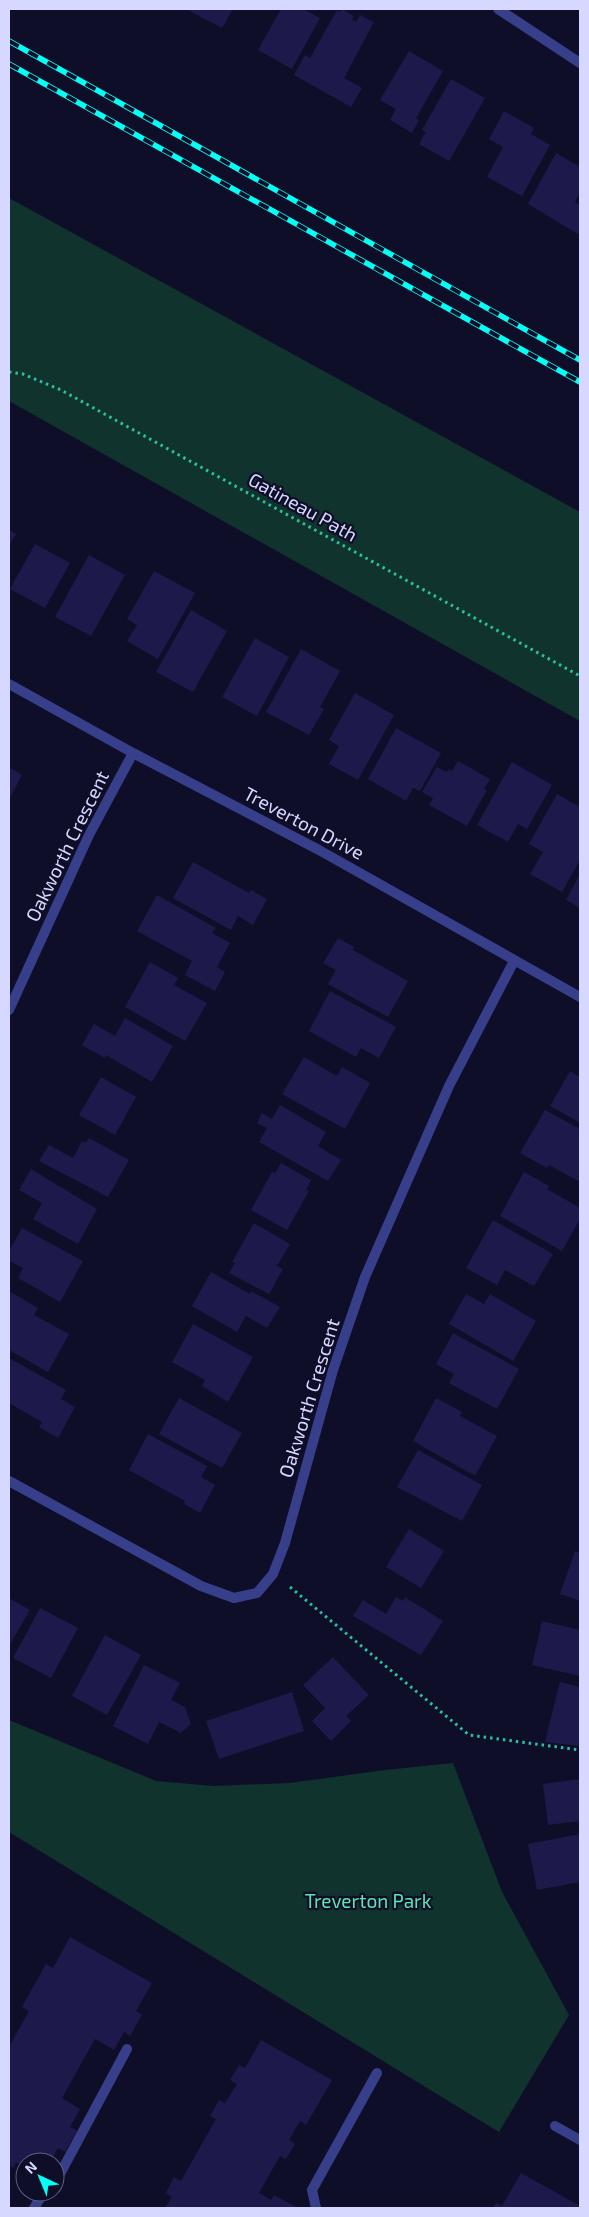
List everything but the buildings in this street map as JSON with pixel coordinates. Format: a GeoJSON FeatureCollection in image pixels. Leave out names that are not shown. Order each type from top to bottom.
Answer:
{"type":"FeatureCollection","features":[{"type":"Feature","properties":{"kind":"street"},"geometry":{"type":"LineString","coordinates":[[498,9],[580,63]]}},
{"type":"Feature","properties":{"kind":"street","name":"Treverton Drive"},"geometry":{"type":"LineString","coordinates":[[9,684],[133,753],[320,850],[580,997]]}},
{"type":"Feature","properties":{"kind":"street","name":"Oakworth Crescent"},"geometry":{"type":"LineString","coordinates":[[9,1010],[89,835],[133,753]]}},
{"type":"Feature","properties":{"kind":"street","name":"Oakworth Crescent"},"geometry":{"type":"LineString","coordinates":[[9,1481],[201,1586],[234,1598],[257,1593],[274,1574],[285,1544],[334,1370],[365,1277],[449,1086],[514,961]]}},
{"type":"Feature","properties":{"kind":"street"},"geometry":{"type":"LineString","coordinates":[[65,2162],[127,2049]]}},
{"type":"Feature","properties":{"kind":"street"},"geometry":{"type":"LineString","coordinates":[[316,2208],[312,2190],[377,2073]]}},
{"type":"Feature","properties":{"kind":"street"},"geometry":{"type":"LineString","coordinates":[[555,2126],[580,2140]]}},
{"type":"Feature","properties":{"kind":"path","name":"Gatineau Path"},"geometry":{"type":"LineString","coordinates":[[9,372],[22,374],[61,390],[580,676]]}},
{"type":"Feature","properties":{"kind":"path"},"geometry":{"type":"LineString","coordinates":[[274,1574],[469,1735],[580,1750]]}},
{"type":"Feature","properties":{"kind":"green space"},"geometry":{"type":"Polygon","coordinates":[[[9,198],[580,512],[580,721],[9,401],[9,198]]]}},
{"type":"Feature","properties":{"kind":"green space","name":"Treverton Park"},"geometry":{"type":"Polygon","coordinates":[[[9,1720],[156,1781],[213,1786],[290,1783],[453,1763],[502,1892],[569,2015],[499,2132],[9,1832],[9,1720]]]}},
{"type":"Feature","properties":{"kind":"railway"},"geometry":{"type":"LineString","coordinates":[[9,41],[580,360]]}},
{"type":"Feature","properties":{"kind":"railway"},"geometry":{"type":"LineString","coordinates":[[9,64],[580,382]]}}]}
